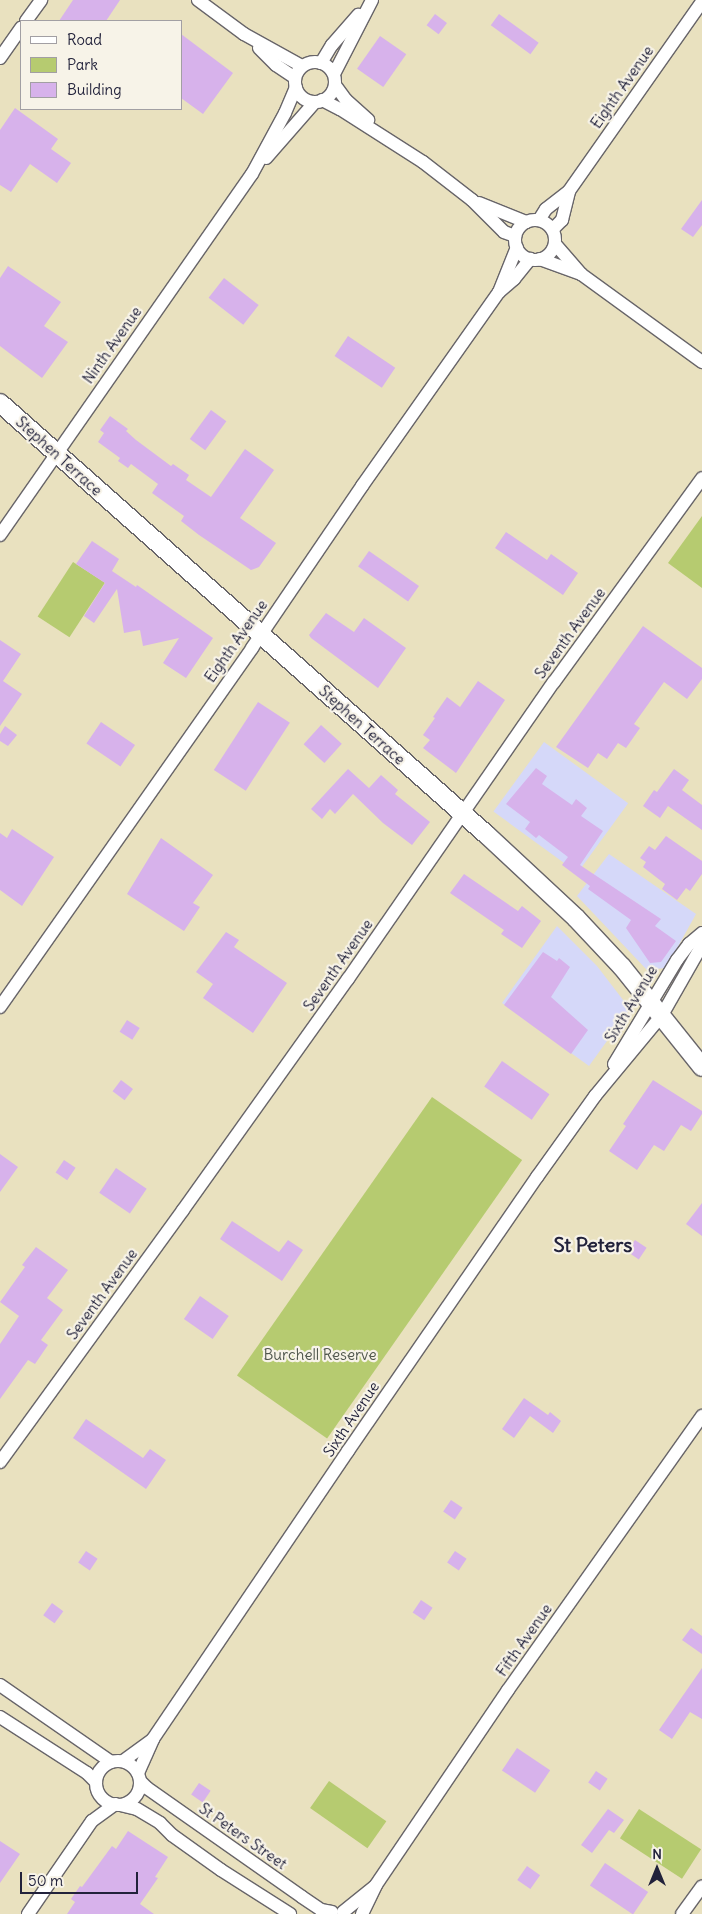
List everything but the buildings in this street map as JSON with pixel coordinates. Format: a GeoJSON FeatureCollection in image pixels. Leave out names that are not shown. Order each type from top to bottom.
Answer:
{"type":"FeatureCollection","features":[{"type":"Feature","properties":{"kind":"main road","name":"Stephen Terrace"},"geometry":{"type":"LineString","coordinates":[[0,403],[595,936],[651,1001],[702,1067]]}},
{"type":"Feature","properties":{"kind":"street"},"geometry":{"type":"LineString","coordinates":[[27,20],[41,0]]}},
{"type":"Feature","properties":{"kind":"street"},"geometry":{"type":"LineString","coordinates":[[198,0],[244,34],[302,66]]}},
{"type":"Feature","properties":{"kind":"street"},"geometry":{"type":"LineString","coordinates":[[321,62],[332,45],[372,0]]}},
{"type":"Feature","properties":{"kind":"street"},"geometry":{"type":"LineString","coordinates":[[318,101],[330,96],[334,79],[372,0]]}},
{"type":"Feature","properties":{"kind":"street","name":"Eighth Avenue"},"geometry":{"type":"LineString","coordinates":[[533,221],[569,192],[702,2]]}},
{"type":"Feature","properties":{"kind":"street"},"geometry":{"type":"LineString","coordinates":[[0,58],[20,29]]}},
{"type":"Feature","properties":{"kind":"street"},"geometry":{"type":"LineString","coordinates":[[244,34],[295,83],[300,96],[318,101],[390,141],[423,162],[472,200],[516,242],[522,254],[581,274]]}},
{"type":"Feature","properties":{"kind":"street"},"geometry":{"type":"LineString","coordinates":[[295,83],[302,66],[312,62],[321,62],[329,67],[346,100],[390,141]]}},
{"type":"Feature","properties":{"kind":"street","name":"Ninth Avenue"},"geometry":{"type":"LineString","coordinates":[[0,535],[252,174],[285,113],[295,83]]}},
{"type":"Feature","properties":{"kind":"street","name":"Ninth Avenue"},"geometry":{"type":"LineString","coordinates":[[252,174],[318,101]]}},
{"type":"Feature","properties":{"kind":"street","name":"Eighth Avenue"},"geometry":{"type":"LineString","coordinates":[[553,229],[562,220],[569,192]]}},
{"type":"Feature","properties":{"kind":"street"},"geometry":{"type":"LineString","coordinates":[[472,200],[553,229],[555,244],[581,274],[702,362]]}},
{"type":"Feature","properties":{"kind":"street"},"geometry":{"type":"LineString","coordinates":[[516,242],[521,225],[533,221]]}},
{"type":"Feature","properties":{"kind":"street","name":"Eighth Avenue"},"geometry":{"type":"LineString","coordinates":[[499,292],[516,242]]}},
{"type":"Feature","properties":{"kind":"street"},"geometry":{"type":"LineString","coordinates":[[535,259],[550,254],[555,244]]}},
{"type":"Feature","properties":{"kind":"street","name":"Eighth Avenue"},"geometry":{"type":"LineString","coordinates":[[0,1007],[499,292],[535,259]]}},
{"type":"Feature","properties":{"kind":"street","name":"Seventh Avenue"},"geometry":{"type":"LineString","coordinates":[[0,1462],[183,1210],[554,682],[700,478]]}},
{"type":"Feature","properties":{"kind":"street","name":"Sixth Avenue"},"geometry":{"type":"LineString","coordinates":[[595,1096],[651,1001],[689,944],[702,934]]}},
{"type":"Feature","properties":{"kind":"street","name":"Sixth Avenue"},"geometry":{"type":"LineString","coordinates":[[139,1777],[153,1739],[537,1177],[595,1096],[662,1015],[702,945]]}},
{"type":"Feature","properties":{"kind":"street","name":"Fifth Avenue"},"geometry":{"type":"LineString","coordinates":[[362,1914],[376,1885],[508,1690],[702,1416]]}},
{"type":"Feature","properties":{"kind":"street"},"geometry":{"type":"LineString","coordinates":[[0,1685],[117,1761],[134,1767],[139,1777],[138,1791],[134,1798],[117,1804],[92,1821],[28,1914]]}},
{"type":"Feature","properties":{"kind":"street"},"geometry":{"type":"LineString","coordinates":[[0,1717],[87,1773],[102,1798],[137,1809],[160,1823],[172,1835],[221,1870],[290,1914]]}},
{"type":"Feature","properties":{"kind":"street","name":"Sixth Avenue"},"geometry":{"type":"LineString","coordinates":[[117,1761],[153,1739]]}},
{"type":"Feature","properties":{"kind":"street"},"geometry":{"type":"LineString","coordinates":[[92,1821],[102,1767],[117,1761]]}},
{"type":"Feature","properties":{"kind":"street","name":"St Peters Street"},"geometry":{"type":"LineString","coordinates":[[139,1777],[147,1788],[321,1910],[338,1913]]}},
{"type":"Feature","properties":{"kind":"street","name":"Fifth Avenue"},"geometry":{"type":"LineString","coordinates":[[338,1913],[376,1885]]}},
{"type":"Feature","properties":{"kind":"street"},"geometry":{"type":"LineString","coordinates":[[682,1914],[702,1886]]}},
{"type":"Feature","properties":{"kind":"shaded area"},"geometry":{"type":"Polygon","coordinates":[[[544,742],[628,803],[578,873],[493,812],[544,742]]]}},
{"type":"Feature","properties":{"kind":"shaded area"},"geometry":{"type":"Polygon","coordinates":[[[609,854],[696,914],[666,968],[647,970],[577,896],[609,854]]]}},
{"type":"Feature","properties":{"kind":"shaded area"},"geometry":{"type":"Polygon","coordinates":[[[557,926],[597,966],[630,1009],[589,1066],[502,1003],[557,926]]]}},
{"type":"Feature","properties":{"kind":"green space"},"geometry":{"type":"Polygon","coordinates":[[[702,516],[702,588],[668,563],[702,516]]]}},
{"type":"Feature","properties":{"kind":"green space"},"geometry":{"type":"Polygon","coordinates":[[[73,562],[105,583],[69,637],[38,617],[73,562]]]}},
{"type":"Feature","properties":{"kind":"green space","name":"Burchell Reserve"},"geometry":{"type":"Polygon","coordinates":[[[432,1097],[522,1160],[327,1439],[237,1376],[432,1097]]]}},
{"type":"Feature","properties":{"kind":"green space"},"geometry":{"type":"Polygon","coordinates":[[[329,1781],[386,1821],[367,1848],[310,1808],[329,1781]]]}},
{"type":"Feature","properties":{"kind":"green space"},"geometry":{"type":"Polygon","coordinates":[[[639,1809],[701,1849],[682,1879],[620,1838],[639,1809]]]}},
{"type":"Feature","properties":{"kind":"district","name":"St Peters"},"geometry":{"type":"Point","coordinates":[593,1244]}}]}
